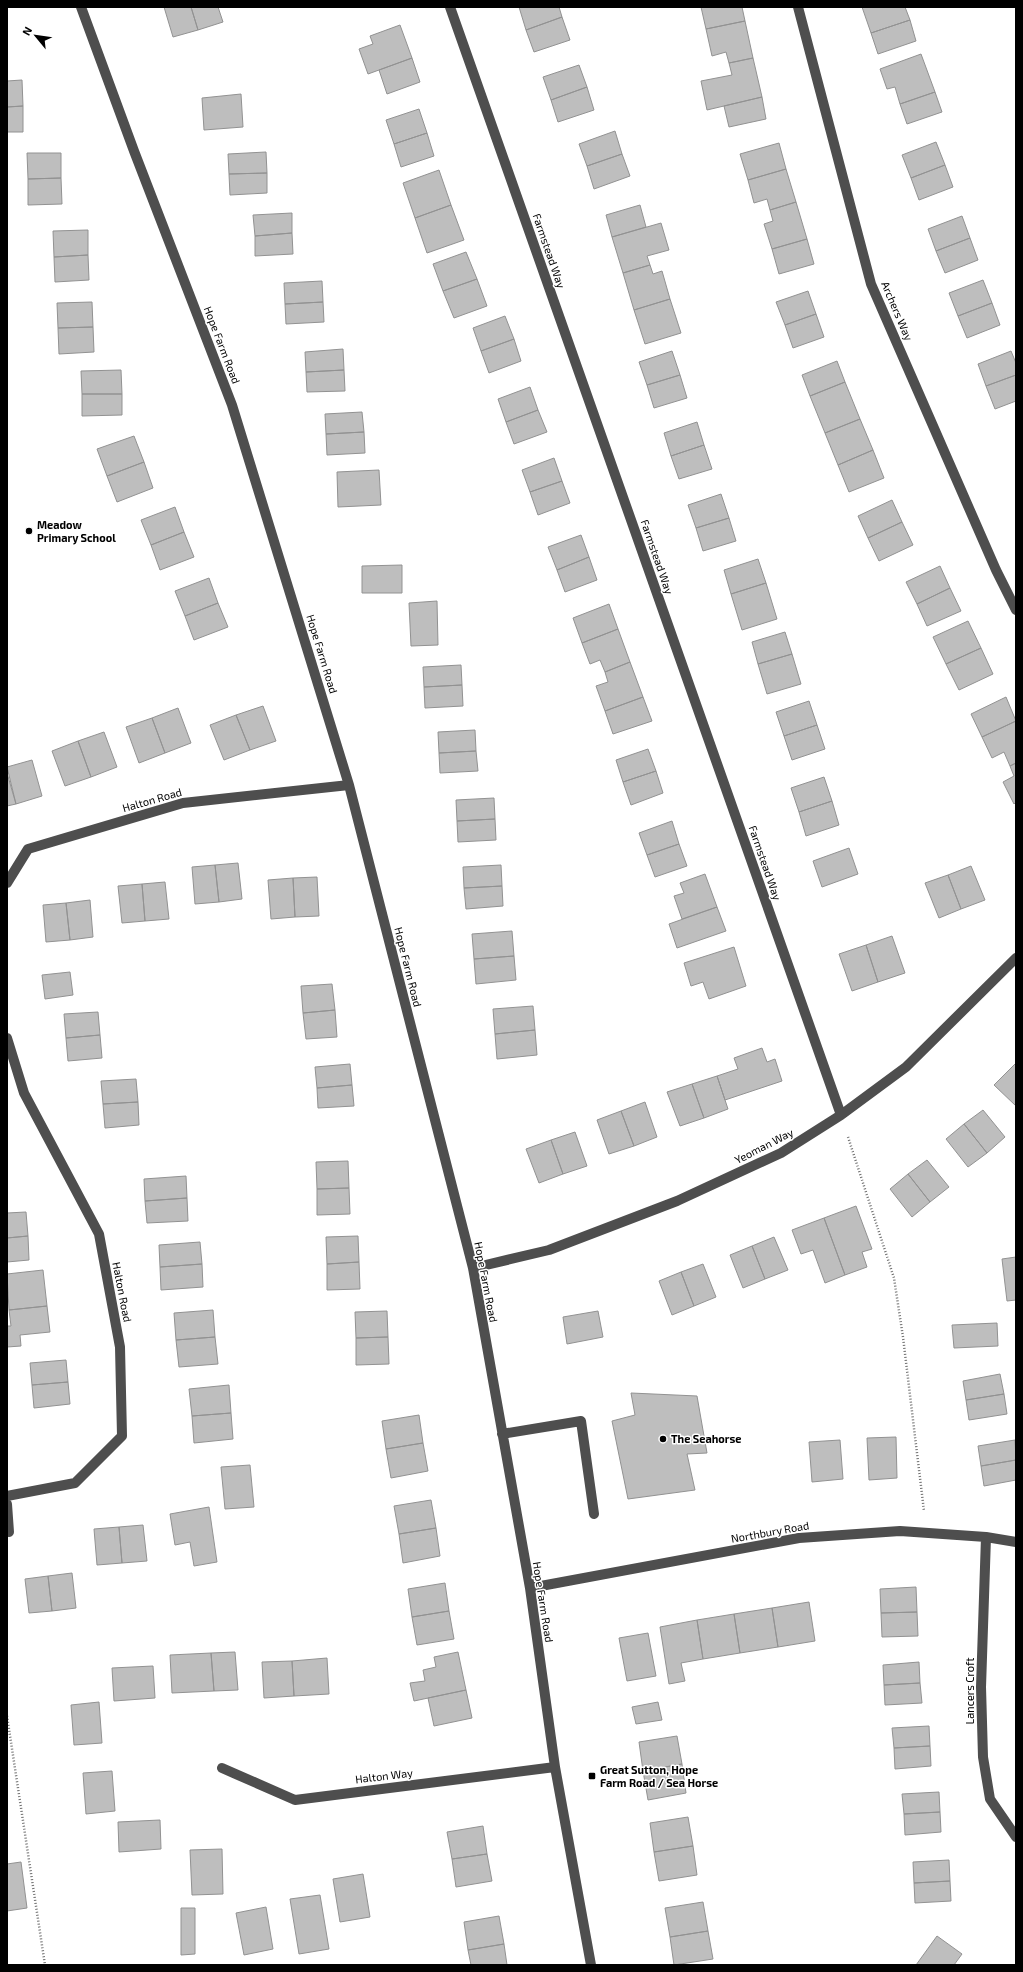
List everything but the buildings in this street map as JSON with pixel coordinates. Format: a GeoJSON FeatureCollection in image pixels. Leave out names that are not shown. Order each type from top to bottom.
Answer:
{"type":"FeatureCollection","features":[{"type":"Feature","properties":{"kind":"street","name":"Hope Farm Road"},"geometry":{"type":"LineString","coordinates":[[81,7],[134,151],[232,405],[349,785],[473,1268],[530,1588],[555,1767],[591,1965]]}},
{"type":"Feature","properties":{"kind":"street","name":"Farmstead Way"},"geometry":{"type":"LineString","coordinates":[[450,7],[841,1115]]}},
{"type":"Feature","properties":{"kind":"street","name":"Archers Way"},"geometry":{"type":"LineString","coordinates":[[798,7],[872,284],[996,570],[1016,610]]}},
{"type":"Feature","properties":{"kind":"street","name":"Halton Road"},"geometry":{"type":"LineString","coordinates":[[7,883],[28,849],[183,803],[349,785]]}},
{"type":"Feature","properties":{"kind":"street","name":"Yeoman Way"},"geometry":{"type":"LineString","coordinates":[[473,1268],[549,1250],[677,1201],[781,1153],[841,1115],[906,1067],[1016,958]]}},
{"type":"Feature","properties":{"kind":"street","name":"Halton Road"},"geometry":{"type":"LineString","coordinates":[[7,1038],[24,1093],[99,1234],[120,1347],[122,1436],[76,1483],[7,1496]]}},
{"type":"Feature","properties":{"kind":"street"},"geometry":{"type":"LineString","coordinates":[[502,1434],[581,1421],[594,1514]]}},
{"type":"Feature","properties":{"kind":"street"},"geometry":{"type":"LineString","coordinates":[[7,1504],[9,1532]]}},
{"type":"Feature","properties":{"kind":"street","name":"Northbury Road"},"geometry":{"type":"LineString","coordinates":[[530,1588],[799,1538],[893,1531],[986,1537],[1016,1542]]}},
{"type":"Feature","properties":{"kind":"street","name":"Lancers Croft"},"geometry":{"type":"LineString","coordinates":[[986,1537],[981,1688],[983,1757],[990,1799],[1016,1837]]}},
{"type":"Feature","properties":{"kind":"street","name":"Halton Way"},"geometry":{"type":"LineString","coordinates":[[222,1768],[295,1800],[555,1767]]}},
{"type":"Feature","properties":{"kind":"path"},"geometry":{"type":"LineString","coordinates":[[841,1115],[894,1278],[903,1337],[926,1533]]}},
{"type":"Feature","properties":{"kind":"path"},"geometry":{"type":"LineString","coordinates":[[7,1716],[45,1965]]}},
{"type":"Feature","properties":{"kind":"place","name":"Meadow Primary School"},"geometry":{"type":"Point","coordinates":[29,531]}},
{"type":"Feature","properties":{"kind":"place","name":"The Seahorse"},"geometry":{"type":"Point","coordinates":[663,1439]}},
{"type":"Feature","properties":{"kind":"place","name":"Great Sutton, Hope Farm Road / Sea Horse"},"geometry":{"type":"Point","coordinates":[592,1776]}}]}
